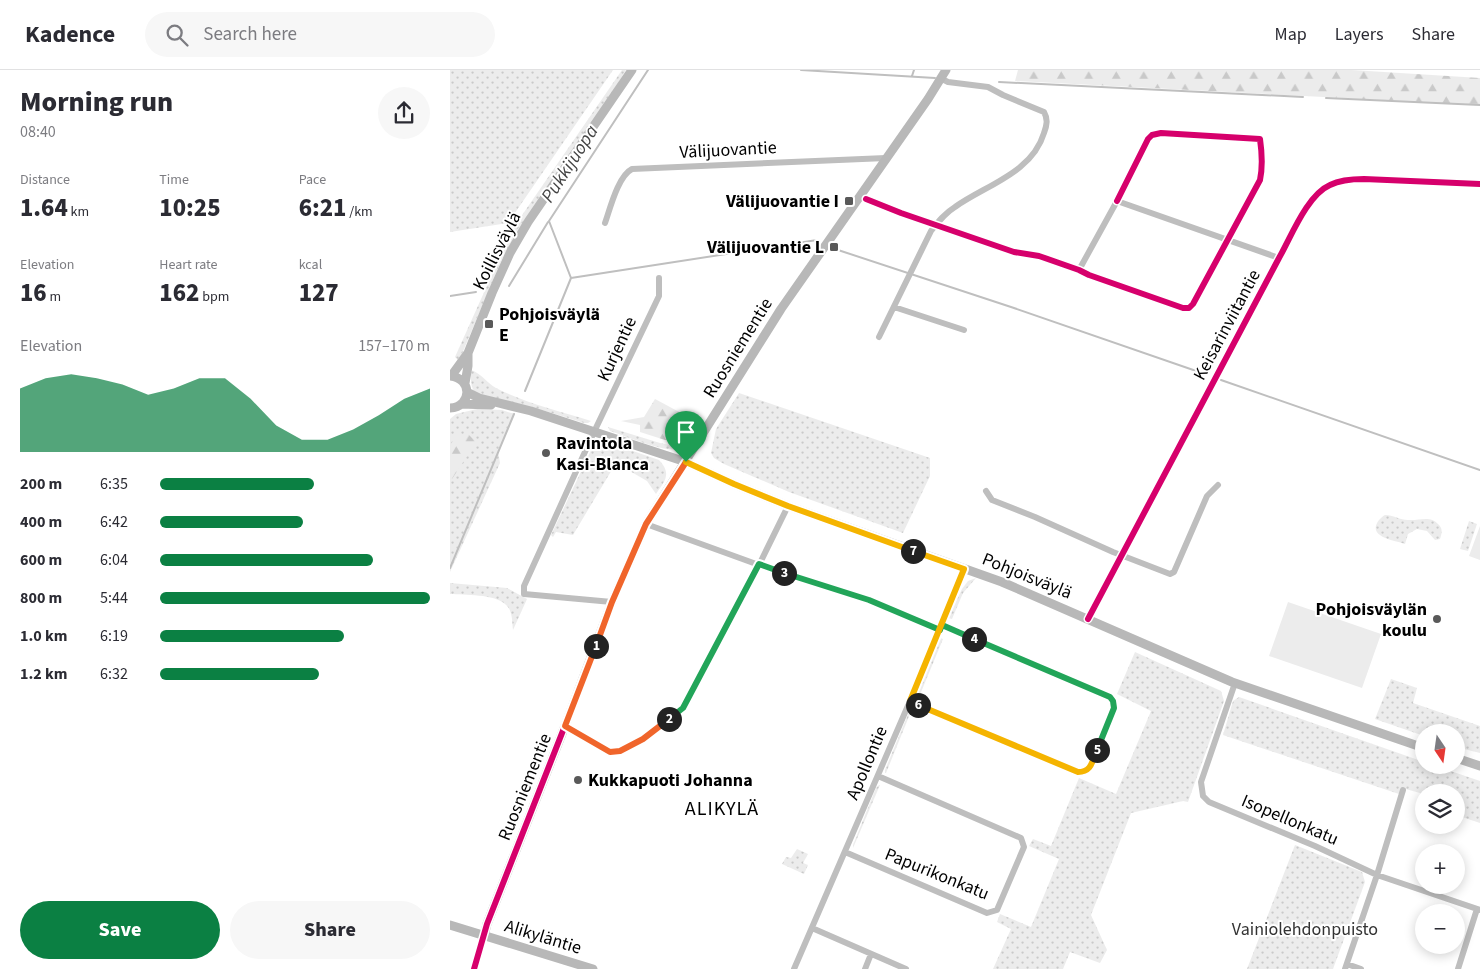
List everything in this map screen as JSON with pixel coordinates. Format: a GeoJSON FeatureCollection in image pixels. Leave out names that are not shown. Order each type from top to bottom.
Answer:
{"type":"FeatureCollection","features":[{"type":"Feature","properties":{"kind":"main road","name":"Koillisväylä"},"geometry":{"type":"LineString","coordinates":[[451,376],[468,353],[510,252],[528,222],[632,70]]}},
{"type":"Feature","properties":{"kind":"main road","name":"Ruosniementie"},"geometry":{"type":"LineString","coordinates":[[484,936],[612,602],[646,524],[781,308],[942,79],[946,70]]}},
{"type":"Feature","properties":{"kind":"main road","name":"Koillisväylä"},"geometry":{"type":"LineString","coordinates":[[461,404],[466,397],[468,353]]}},
{"type":"Feature","properties":{"kind":"main road","name":"Pohjoisväylä"},"geometry":{"type":"LineString","coordinates":[[451,376],[457,376],[466,388],[479,398],[530,411],[686,462],[788,506],[1002,582],[1236,683],[1415,745]]}},
{"type":"Feature","properties":{"kind":"main road","name":"Pohjoisväylä"},"geometry":{"type":"LineString","coordinates":[[461,404],[501,404]]}},
{"type":"Feature","properties":{"kind":"main road"},"geometry":{"type":"LineString","coordinates":[[451,409],[461,404]]}},
{"type":"Feature","properties":{"kind":"main road"},"geometry":{"type":"LineString","coordinates":[[1465,761],[1480,766]]}},
{"type":"Feature","properties":{"kind":"main road"},"geometry":{"type":"LineString","coordinates":[[450,925],[484,936]]}},
{"type":"Feature","properties":{"kind":"main road","name":"Alikyläntie"},"geometry":{"type":"LineString","coordinates":[[484,936],[593,969]]}},
{"type":"Feature","properties":{"kind":"street"},"geometry":{"type":"LineString","coordinates":[[879,338],[927,240],[944,215],[1025,164],[1035,153],[1044,136],[1048,118],[1044,112],[988,87],[948,82],[942,79]]}},
{"type":"Feature","properties":{"kind":"street"},"geometry":{"type":"LineString","coordinates":[[936,225],[1014,252],[1039,256],[1174,305],[1189,308],[1228,241],[1260,180],[1262,172],[1260,139],[1160,133],[1152,135],[1148,139],[1079,270]]}},
{"type":"Feature","properties":{"kind":"street","name":"Välijuovantie"},"geometry":{"type":"LineString","coordinates":[[605,223],[617,189],[626,172],[632,170],[886,158]]}},
{"type":"Feature","properties":{"kind":"street","name":"Keisarinviitantie"},"geometry":{"type":"LineString","coordinates":[[1088,619],[1279,258],[1314,196],[1330,184],[1346,180],[1364,179],[1480,184]]}},
{"type":"Feature","properties":{"kind":"street"},"geometry":{"type":"LineString","coordinates":[[1117,201],[1279,258]]}},
{"type":"Feature","properties":{"kind":"street","name":"Kurjentie"},"geometry":{"type":"LineString","coordinates":[[612,602],[524,594],[524,586],[594,432],[659,296],[659,278]]}},
{"type":"Feature","properties":{"kind":"street"},"geometry":{"type":"LineString","coordinates":[[894,307],[964,330]]}},
{"type":"Feature","properties":{"kind":"street"},"geometry":{"type":"LineString","coordinates":[[986,491],[992,500],[1160,572],[1170,574],[1174,572],[1207,496],[1218,485]]}},
{"type":"Feature","properties":{"kind":"street"},"geometry":{"type":"LineString","coordinates":[[565,726],[610,752],[620,751],[643,739],[683,708],[788,506]]}},
{"type":"Feature","properties":{"kind":"street"},"geometry":{"type":"LineString","coordinates":[[646,524],[869,600],[941,628],[1110,697],[1114,708],[1088,770],[1078,772],[910,701]]}},
{"type":"Feature","properties":{"kind":"street","name":"Apollontie"},"geometry":{"type":"LineString","coordinates":[[794,969],[910,701],[964,569]]}},
{"type":"Feature","properties":{"kind":"street","name":"Isopellonkatu"},"geometry":{"type":"LineString","coordinates":[[1236,683],[1201,782],[1203,796],[1209,802],[1315,846],[1377,875],[1478,909]]}},
{"type":"Feature","properties":{"kind":"street","name":"Papurikonkatu"},"geometry":{"type":"LineString","coordinates":[[845,852],[987,913],[997,910],[1024,847],[1021,838],[878,776]]}},
{"type":"Feature","properties":{"kind":"street"},"geometry":{"type":"LineString","coordinates":[[1361,969],[1346,966],[1403,790]]}},
{"type":"Feature","properties":{"kind":"street"},"geometry":{"type":"LineString","coordinates":[[1458,969],[1478,909]]}},
{"type":"Feature","properties":{"kind":"street"},"geometry":{"type":"LineString","coordinates":[[812,928],[906,969]]}},
{"type":"Feature","properties":{"kind":"street"},"geometry":{"type":"LineString","coordinates":[[474,969],[484,936]]}},
{"type":"Feature","properties":{"kind":"street"},"geometry":{"type":"LineString","coordinates":[[865,969],[871,954]]}},
{"type":"Feature","properties":{"kind":"green space"},"geometry":{"type":"Polygon","coordinates":[[[450,70],[613,70],[508,223],[450,232],[450,70]]]}},
{"type":"Feature","properties":{"kind":"green space"},"geometry":{"type":"Polygon","coordinates":[[[622,70],[626,70],[527,217],[502,259],[459,361],[455,357],[518,221],[622,70]]]}},
{"type":"Feature","properties":{"kind":"green space"},"geometry":{"type":"Polygon","coordinates":[[[1018,70],[1352,70],[1480,78],[1480,105],[1015,81],[1018,70]]]}},
{"type":"Feature","properties":{"kind":"green space"},"geometry":{"type":"Polygon","coordinates":[[[471,370],[478,373],[493,386],[507,393],[591,421],[584,423],[480,395],[472,387],[471,370]]]}},
{"type":"Feature","properties":{"kind":"green space"},"geometry":{"type":"Polygon","coordinates":[[[739,393],[930,458],[930,476],[903,533],[789,492],[714,458],[711,453],[716,429],[739,393]]]}},
{"type":"Feature","properties":{"kind":"green space"},"geometry":{"type":"Polygon","coordinates":[[[655,399],[698,422],[682,440],[665,440],[640,432],[640,425],[621,421],[644,417],[655,399]]]}},
{"type":"Feature","properties":{"kind":"green space"},"geometry":{"type":"Polygon","coordinates":[[[477,409],[502,410],[514,414],[498,451],[500,463],[450,572],[450,419],[456,414],[477,409]]]}},
{"type":"Feature","properties":{"kind":"green space"},"geometry":{"type":"Polygon","coordinates":[[[608,427],[683,448],[668,449],[658,447],[610,431],[608,427]]]}},
{"type":"Feature","properties":{"kind":"green space"},"geometry":{"type":"Polygon","coordinates":[[[468,434],[476,442],[476,447],[471,450],[452,479],[450,479],[450,447],[455,436],[468,434]]]}},
{"type":"Feature","properties":{"kind":"green space"},"geometry":{"type":"Polygon","coordinates":[[[599,441],[604,441],[659,460],[665,469],[666,477],[656,494],[647,481],[616,463],[573,535],[556,532],[553,537],[551,535],[593,446],[599,441]]]}},
{"type":"Feature","properties":{"kind":"green space"},"geometry":{"type":"Polygon","coordinates":[[[1385,515],[1405,520],[1424,519],[1435,521],[1441,527],[1440,539],[1435,540],[1427,531],[1417,529],[1408,534],[1405,544],[1385,538],[1377,533],[1376,527],[1380,519],[1385,515]]]}},
{"type":"Feature","properties":{"kind":"green space"},"geometry":{"type":"Polygon","coordinates":[[[1469,521],[1477,524],[1468,551],[1460,549],[1469,521]]]}},
{"type":"Feature","properties":{"kind":"green space"},"geometry":{"type":"Polygon","coordinates":[[[1480,526],[1480,560],[1469,556],[1480,526]]]}},
{"type":"Feature","properties":{"kind":"green space"},"geometry":{"type":"Polygon","coordinates":[[[976,578],[963,593],[952,619],[948,618],[962,589],[968,581],[976,578]]]}},
{"type":"Feature","properties":{"kind":"green space"},"geometry":{"type":"Polygon","coordinates":[[[450,583],[507,588],[527,599],[513,630],[511,613],[505,604],[494,598],[450,594],[450,583]]]}},
{"type":"Feature","properties":{"kind":"green space"},"geometry":{"type":"Polygon","coordinates":[[[1288,602],[1381,634],[1362,688],[1269,656],[1288,602]]]}},
{"type":"Feature","properties":{"kind":"green space"},"geometry":{"type":"Polygon","coordinates":[[[940,638],[943,639],[919,697],[917,693],[940,638]]]}},
{"type":"Feature","properties":{"kind":"green space"},"geometry":{"type":"Polygon","coordinates":[[[1135,652],[1221,691],[1224,701],[1188,802],[1183,801],[1131,813],[1091,915],[1107,950],[1100,963],[1070,952],[1063,969],[993,969],[1011,929],[997,922],[1000,914],[1031,927],[1059,859],[1029,846],[1033,839],[1051,846],[1079,778],[1116,794],[1151,711],[1117,694],[1135,652]]]}},
{"type":"Feature","properties":{"kind":"green space"},"geometry":{"type":"Polygon","coordinates":[[[1391,679],[1417,688],[1413,703],[1480,726],[1480,753],[1465,749],[1465,724],[1415,724],[1415,733],[1375,719],[1391,679]]]}},
{"type":"Feature","properties":{"kind":"green space"},"geometry":{"type":"Polygon","coordinates":[[[1239,697],[1415,759],[1415,774],[1459,774],[1480,781],[1480,823],[1465,818],[1465,784],[1415,784],[1415,792],[1402,788],[1399,794],[1223,735],[1233,701],[1239,697]]]}},
{"type":"Feature","properties":{"kind":"green space"},"geometry":{"type":"Polygon","coordinates":[[[912,709],[886,773],[885,773],[909,712],[912,709]]]}},
{"type":"Feature","properties":{"kind":"green space"},"geometry":{"type":"Polygon","coordinates":[[[880,785],[853,848],[876,788],[880,785]]]}},
{"type":"Feature","properties":{"kind":"green space","name":"Vainiolehdonpuisto"},"geometry":{"type":"Polygon","coordinates":[[[1295,845],[1362,872],[1365,882],[1333,969],[1247,969],[1295,845]]]}},
{"type":"Feature","properties":{"kind":"green space"},"geometry":{"type":"Polygon","coordinates":[[[797,849],[808,854],[803,863],[808,865],[804,874],[782,864],[786,857],[791,858],[797,849]]]}},
{"type":"Feature","properties":{"kind":"waterway","name":"Pukkijuopa"},"geometry":{"type":"LineString","coordinates":[[525,391],[571,278],[549,221],[648,70]]}},
{"type":"Feature","properties":{"kind":"waterway"},"geometry":{"type":"LineString","coordinates":[[801,70],[935,78]]}},
{"type":"Feature","properties":{"kind":"waterway"},"geometry":{"type":"LineString","coordinates":[[912,76],[914,70]]}},
{"type":"Feature","properties":{"kind":"waterway"},"geometry":{"type":"LineString","coordinates":[[999,82],[1303,97]]}},
{"type":"Feature","properties":{"kind":"waterway"},"geometry":{"type":"LineString","coordinates":[[1326,98],[1480,105]]}},
{"type":"Feature","properties":{"kind":"waterway"},"geometry":{"type":"LineString","coordinates":[[509,286],[548,222]]}},
{"type":"Feature","properties":{"kind":"waterway"},"geometry":{"type":"LineString","coordinates":[[571,278],[817,240]]}},
{"type":"Feature","properties":{"kind":"waterway"},"geometry":{"type":"LineString","coordinates":[[835,249],[1202,373]]}},
{"type":"Feature","properties":{"kind":"waterway"},"geometry":{"type":"LineString","coordinates":[[450,296],[476,292]]}},
{"type":"Feature","properties":{"kind":"waterway"},"geometry":{"type":"LineString","coordinates":[[1221,380],[1480,470]]}},
{"type":"Feature","properties":{"kind":"waterway","name":"Pukkijuopa"},"geometry":{"type":"LineString","coordinates":[[450,568],[514,414]]}},
{"type":"Feature","properties":{"kind":"cycle path"},"geometry":{"type":"LineString","coordinates":[[866,199],[1014,252],[1039,256],[1183,308],[1189,308],[1193,304],[1260,180],[1262,170],[1260,139],[1161,133],[1152,135],[1148,139],[1117,201]]}},
{"type":"Feature","properties":{"kind":"cycle path"},"geometry":{"type":"LineString","coordinates":[[1088,619],[1294,228],[1314,198],[1330,185],[1351,180],[1480,184]]}},
{"type":"Feature","properties":{"kind":"cycle path"},"geometry":{"type":"LineString","coordinates":[[474,969],[487,924],[632,555],[646,524],[686,462]]}},
{"type":"Feature","properties":{"kind":"place","name":"Välijuovantie I"},"geometry":{"type":"Point","coordinates":[849,201]}},
{"type":"Feature","properties":{"kind":"place","name":"Välijuovantie L"},"geometry":{"type":"Point","coordinates":[834,247]}},
{"type":"Feature","properties":{"kind":"place","name":"Pohjoisväylä E"},"geometry":{"type":"Point","coordinates":[489,324]}},
{"type":"Feature","properties":{"kind":"place","name":"Ravintola Kasi-Blanca"},"geometry":{"type":"Point","coordinates":[546,453]}},
{"type":"Feature","properties":{"kind":"place","name":"Pohjoisväylän koulu"},"geometry":{"type":"Point","coordinates":[1437,619]}},
{"type":"Feature","properties":{"kind":"place","name":"Kukkapuoti Johanna"},"geometry":{"type":"Point","coordinates":[578,780]}},
{"type":"Feature","properties":{"kind":"district","name":"ALIKYLÄ"},"geometry":{"type":"Point","coordinates":[722,809]}},
{"type":"Feature","properties":{"kind":"route"},"geometry":{"type":"LineString","coordinates":[[686,462],[646,524],[612,602],[565,726],[610,752],[620,751],[643,739],[683,708],[759,564],[869,600],[940,630],[942,625],[1110,697],[1114,708],[1088,770],[1078,772],[910,701],[942,625],[964,569],[788,506],[686,462]]}}]}
